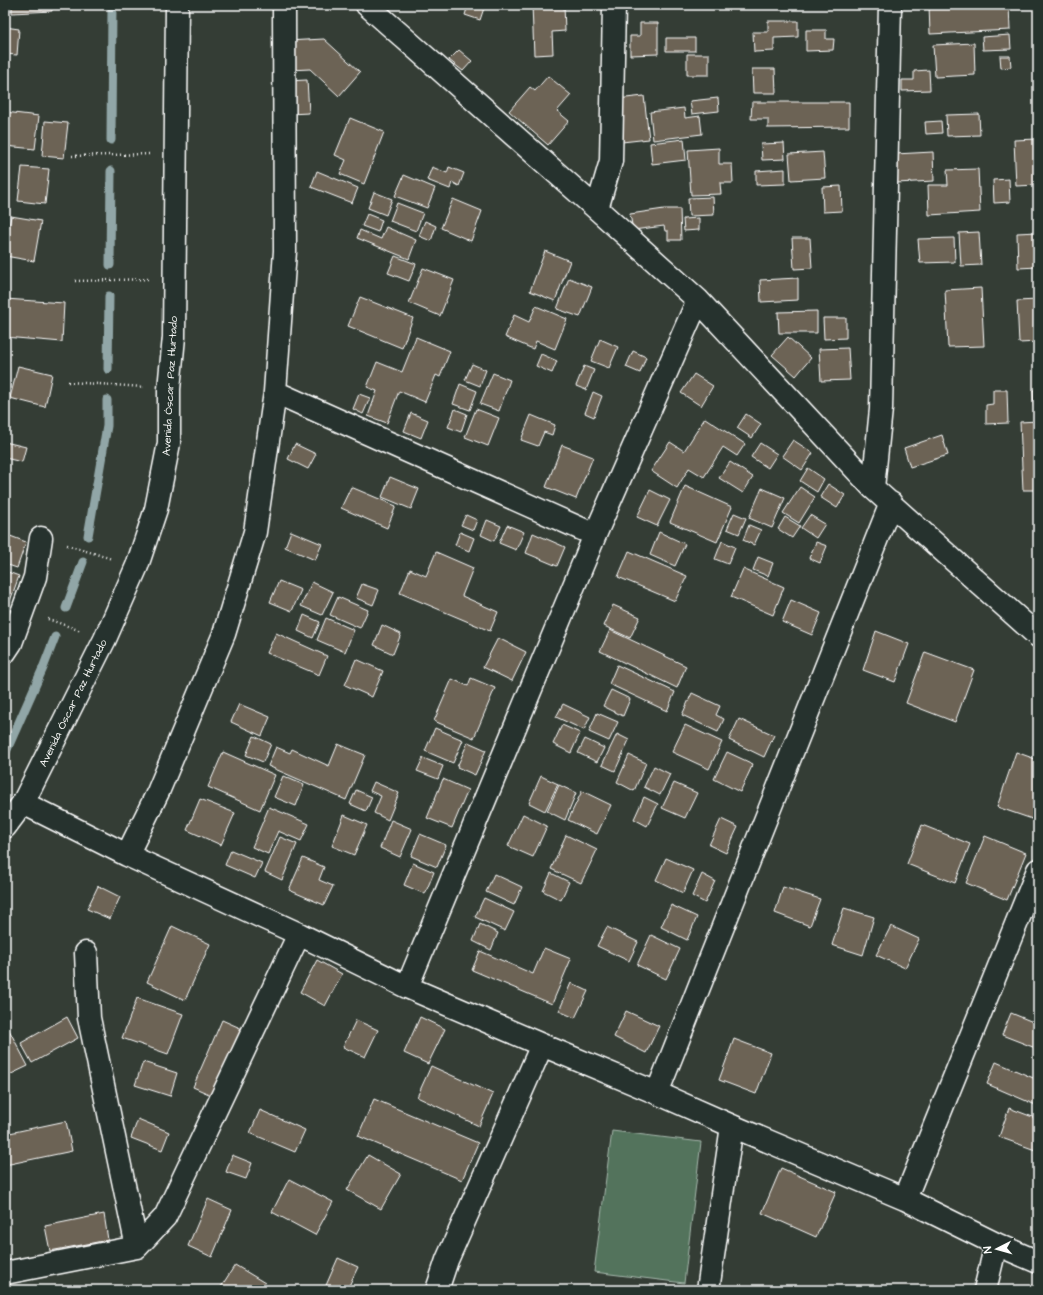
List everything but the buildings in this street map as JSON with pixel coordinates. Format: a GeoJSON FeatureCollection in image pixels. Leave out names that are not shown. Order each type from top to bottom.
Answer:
{"type":"FeatureCollection","features":[{"type":"Feature","properties":{"kind":"street","name":"Avenida Óscar Paz Hurtado"},"geometry":{"type":"LineString","coordinates":[[5,827],[23,803],[105,639],[137,566],[156,509],[169,443],[169,389],[174,337],[177,5]]}},
{"type":"Feature","properties":{"kind":"street"},"geometry":{"type":"LineString","coordinates":[[127,856],[158,792],[224,634],[255,532],[275,392],[286,251],[284,5]]}},
{"type":"Feature","properties":{"kind":"street"},"geometry":{"type":"LineString","coordinates":[[367,5],[698,300],[872,488],[891,503],[1038,636]]}},
{"type":"Feature","properties":{"kind":"street"},"geometry":{"type":"LineString","coordinates":[[597,209],[611,161],[614,5]]}},
{"type":"Feature","properties":{"kind":"street"},"geometry":{"type":"LineString","coordinates":[[872,488],[881,409],[890,5]]}},
{"type":"Feature","properties":{"kind":"street"},"geometry":{"type":"LineString","coordinates":[[408,987],[594,535],[698,300]]}},
{"type":"Feature","properties":{"kind":"street"},"geometry":{"type":"LineString","coordinates":[[275,392],[594,535]]}},
{"type":"Feature","properties":{"kind":"street"},"geometry":{"type":"LineString","coordinates":[[658,1093],[891,503]]}},
{"type":"Feature","properties":{"kind":"street"},"geometry":{"type":"LineString","coordinates":[[5,652],[11,642],[35,578],[41,538]]}},
{"type":"Feature","properties":{"kind":"street"},"geometry":{"type":"LineString","coordinates":[[23,803],[127,856],[299,934],[408,987],[905,1199],[996,1244],[1038,1262]]}},
{"type":"Feature","properties":{"kind":"street"},"geometry":{"type":"LineString","coordinates":[[905,1199],[1038,870]]}},
{"type":"Feature","properties":{"kind":"street"},"geometry":{"type":"LineString","coordinates":[[5,1273],[137,1247],[165,1217],[299,934]]}},
{"type":"Feature","properties":{"kind":"street"},"geometry":{"type":"LineString","coordinates":[[86,953],[90,1018],[137,1247]]}},
{"type":"Feature","properties":{"kind":"street"},"geometry":{"type":"LineString","coordinates":[[437,1290],[446,1260],[542,1045]]}},
{"type":"Feature","properties":{"kind":"street"},"geometry":{"type":"LineString","coordinates":[[708,1290],[732,1126]]}},
{"type":"Feature","properties":{"kind":"street"},"geometry":{"type":"LineString","coordinates":[[985,1290],[996,1244]]}},
{"type":"Feature","properties":{"kind":"path"},"geometry":{"type":"LineString","coordinates":[[72,156],[176,153]]}},
{"type":"Feature","properties":{"kind":"path"},"geometry":{"type":"LineString","coordinates":[[75,281],[175,278]]}},
{"type":"Feature","properties":{"kind":"path"},"geometry":{"type":"LineString","coordinates":[[68,382],[169,389]]}},
{"type":"Feature","properties":{"kind":"path"},"geometry":{"type":"LineString","coordinates":[[41,538],[137,566]]}},
{"type":"Feature","properties":{"kind":"path"},"geometry":{"type":"LineString","coordinates":[[23,611],[105,639]]}},
{"type":"Feature","properties":{"kind":"green space"},"geometry":{"type":"Polygon","coordinates":[[[612,1131],[701,1142],[684,1283],[594,1272],[612,1131]]]}},
{"type":"Feature","properties":{"kind":"waterway"},"geometry":{"type":"LineString","coordinates":[[111,140],[112,5]]}},
{"type":"Feature","properties":{"kind":"waterway"},"geometry":{"type":"LineString","coordinates":[[110,265],[111,171]]}},
{"type":"Feature","properties":{"kind":"waterway"},"geometry":{"type":"LineString","coordinates":[[108,369],[109,296]]}},
{"type":"Feature","properties":{"kind":"waterway"},"geometry":{"type":"LineString","coordinates":[[88,536],[107,426],[107,400]]}},
{"type":"Feature","properties":{"kind":"waterway"},"geometry":{"type":"LineString","coordinates":[[66,608],[83,562]]}},
{"type":"Feature","properties":{"kind":"waterway"},"geometry":{"type":"LineString","coordinates":[[5,754],[55,637]]}}]}
